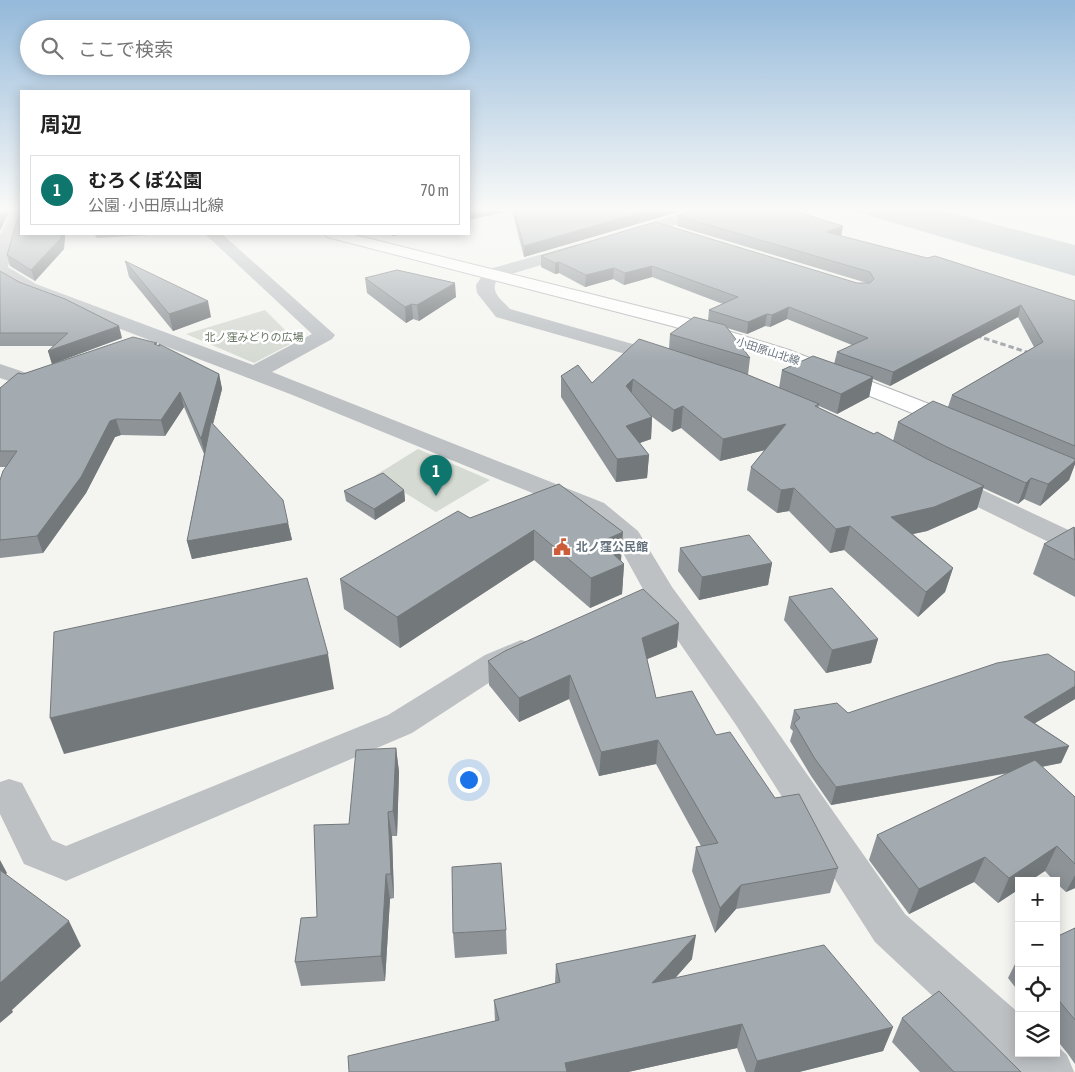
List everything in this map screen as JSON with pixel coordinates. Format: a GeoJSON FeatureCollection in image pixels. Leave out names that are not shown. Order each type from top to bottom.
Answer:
{"type":"FeatureCollection","features":[{"type":"Feature","properties":{"kind":"main road","name":"小田原山北線"},"geometry":{"type":"LineString","coordinates":[[440,261],[679,322],[782,354],[969,428]]}},
{"type":"Feature","properties":{"kind":"street"},"geometry":{"type":"LineString","coordinates":[[243,261],[325,335],[254,373]]}},
{"type":"Feature","properties":{"kind":"street"},"geometry":{"type":"LineString","coordinates":[[537,261],[492,274],[485,284],[486,293],[503,313],[685,366]]}},
{"type":"Feature","properties":{"kind":"street"},"geometry":{"type":"LineString","coordinates":[[0,268],[11,278],[30,288],[418,437],[595,509],[628,537],[646,596],[748,716],[890,928],[1015,1040]]}},
{"type":"Feature","properties":{"kind":"street"},"geometry":{"type":"LineString","coordinates":[[0,291],[30,288]]}},
{"type":"Feature","properties":{"kind":"street"},"geometry":{"type":"LineString","coordinates":[[127,346],[154,336]]}},
{"type":"Feature","properties":{"kind":"street"},"geometry":{"type":"LineString","coordinates":[[0,370],[27,380],[72,365]]}},
{"type":"Feature","properties":{"kind":"street"},"geometry":{"type":"LineString","coordinates":[[931,475],[1075,544]]}},
{"type":"Feature","properties":{"kind":"street"},"geometry":{"type":"LineString","coordinates":[[9,794],[38,852],[66,864],[400,724],[496,663],[548,639]]}},
{"type":"Feature","properties":{"kind":"street"},"geometry":{"type":"LineString","coordinates":[[1034,1057],[1050,1072]]}},
{"type":"Feature","properties":{"kind":"green space","name":"北ノ窪みどりの広場"},"geometry":{"type":"Polygon","coordinates":[[[265,310],[296,341],[254,363],[186,334],[265,310]]]}},
{"type":"Feature","properties":{"kind":"green space"},"geometry":{"type":"Polygon","coordinates":[[[418,449],[490,480],[436,512],[376,475],[418,449]]]}},
{"type":"Feature","properties":{"kind":"shaded area"},"geometry":{"type":"Polygon","coordinates":[[[1024,261],[1075,261],[1075,276],[1024,261]]]}},
{"type":"Feature","properties":{"kind":"building"},"geometry":{"type":"Polygon","coordinates":[[[17,261],[39,261],[31,270],[17,261]]]}},
{"type":"Feature","properties":{"kind":"building"},"geometry":{"type":"Polygon","coordinates":[[[125,261],[208,301],[169,314],[125,261]]]}},
{"type":"Feature","properties":{"kind":"building"},"geometry":{"type":"Polygon","coordinates":[[[551,261],[784,261],[857,283],[870,283],[874,279],[870,272],[832,261],[951,261],[1075,301],[1075,446],[952,395],[1043,342],[1021,305],[893,372],[837,352],[868,338],[789,307],[772,315],[767,314],[748,322],[709,310],[738,297],[652,266],[625,273],[614,268],[586,275],[559,262],[551,261]]]}},
{"type":"Feature","properties":{"kind":"building"},"geometry":{"type":"Polygon","coordinates":[[[397,270],[455,283],[417,305],[412,304],[405,307],[365,278],[397,270]]]}},
{"type":"Feature","properties":{"kind":"building"},"geometry":{"type":"Polygon","coordinates":[[[0,271],[19,282],[65,299],[119,326],[48,351],[68,333],[0,333],[0,271]]]}},
{"type":"Feature","properties":{"kind":"building"},"geometry":{"type":"Polygon","coordinates":[[[694,317],[725,325],[750,358],[670,334],[694,317]]]}},
{"type":"Feature","properties":{"kind":"building"},"geometry":{"type":"Polygon","coordinates":[[[133,337],[157,343],[154,344],[160,346],[159,344],[219,374],[201,439],[180,392],[161,420],[116,419],[110,421],[81,477],[37,536],[0,540],[0,480],[3,471],[17,451],[0,451],[0,388],[18,373],[23,374],[133,337]]]}},
{"type":"Feature","properties":{"kind":"building"},"geometry":{"type":"Polygon","coordinates":[[[639,339],[741,372],[819,404],[815,406],[874,434],[877,432],[927,459],[984,486],[934,507],[891,517],[953,568],[926,592],[850,526],[836,529],[794,488],[781,490],[751,467],[786,424],[723,439],[683,406],[674,410],[633,379],[626,386],[652,417],[626,426],[649,455],[617,459],[561,376],[578,365],[592,383],[639,339]]]}},
{"type":"Feature","properties":{"kind":"building"},"geometry":{"type":"Polygon","coordinates":[[[813,356],[873,377],[841,394],[782,370],[813,356]]]}},
{"type":"Feature","properties":{"kind":"building"},"geometry":{"type":"Polygon","coordinates":[[[933,401],[1075,459],[1075,461],[1048,484],[1031,478],[1026,483],[898,422],[933,401]]]}},
{"type":"Feature","properties":{"kind":"building"},"geometry":{"type":"Polygon","coordinates":[[[211,422],[283,500],[288,523],[187,541],[211,422]]]}},
{"type":"Feature","properties":{"kind":"building"},"geometry":{"type":"Polygon","coordinates":[[[383,473],[404,490],[374,509],[344,491],[383,473]]]}},
{"type":"Feature","properties":{"kind":"building"},"geometry":{"type":"Polygon","coordinates":[[[559,484],[623,532],[600,542],[624,564],[591,578],[534,530],[397,617],[340,579],[458,511],[470,518],[559,484]]]}},
{"type":"Feature","properties":{"kind":"building"},"geometry":{"type":"Polygon","coordinates":[[[1074,527],[1075,560],[1044,544],[1074,527]]]}},
{"type":"Feature","properties":{"kind":"building"},"geometry":{"type":"Polygon","coordinates":[[[749,535],[772,563],[702,577],[680,548],[749,535]]]}},
{"type":"Feature","properties":{"kind":"building"},"geometry":{"type":"Polygon","coordinates":[[[307,578],[328,654],[50,718],[54,632],[307,578]]]}},
{"type":"Feature","properties":{"kind":"building"},"geometry":{"type":"Polygon","coordinates":[[[832,588],[878,639],[832,650],[789,597],[832,588]]]}},
{"type":"Feature","properties":{"kind":"building"},"geometry":{"type":"Polygon","coordinates":[[[643,589],[679,623],[642,638],[656,698],[692,691],[716,735],[730,732],[775,798],[799,794],[838,868],[741,885],[720,908],[696,847],[718,843],[658,740],[601,752],[570,675],[519,698],[488,661],[505,651],[643,589]]]}},
{"type":"Feature","properties":{"kind":"building"},"geometry":{"type":"Polygon","coordinates":[[[1048,654],[1075,672],[1075,686],[1024,717],[1069,746],[836,787],[815,759],[794,723],[800,718],[794,710],[837,703],[848,713],[997,663],[1048,654]]]}},
{"type":"Feature","properties":{"kind":"building"},"geometry":{"type":"Polygon","coordinates":[[[396,748],[393,811],[388,812],[391,874],[386,874],[381,956],[295,962],[301,918],[317,917],[314,825],[349,824],[356,750],[396,748]]]}},
{"type":"Feature","properties":{"kind":"building"},"geometry":{"type":"Polygon","coordinates":[[[1035,760],[1075,797],[1075,864],[1057,846],[1009,878],[985,857],[919,889],[877,835],[1035,760]]]}},
{"type":"Feature","properties":{"kind":"building"},"geometry":{"type":"Polygon","coordinates":[[[501,863],[506,930],[453,933],[452,867],[501,863]]]}},
{"type":"Feature","properties":{"kind":"building"},"geometry":{"type":"Polygon","coordinates":[[[0,870],[69,921],[0,983],[0,870]]]}},
{"type":"Feature","properties":{"kind":"building"},"geometry":{"type":"Polygon","coordinates":[[[1075,928],[1075,1020],[1060,1002],[1060,935],[1075,928]]]}},
{"type":"Feature","properties":{"kind":"building"},"geometry":{"type":"Polygon","coordinates":[[[696,935],[652,983],[824,945],[893,1027],[757,1061],[742,1024],[565,1063],[567,1072],[349,1072],[348,1056],[499,1020],[494,1000],[560,982],[556,964],[696,935]]]}},
{"type":"Feature","properties":{"kind":"building"},"geometry":{"type":"Polygon","coordinates":[[[939,991],[1021,1072],[954,1072],[902,1018],[939,991]]]}},
{"type":"Feature","properties":{"kind":"railway"},"geometry":{"type":"LineString","coordinates":[[968,333],[1039,356]]}},
{"type":"Feature","properties":{"kind":"place","name":"むろくぼ公園"},"geometry":{"type":"Point","coordinates":[436,496]}},
{"type":"Feature","properties":{"kind":"place","name":"北ノ窪公民館"},"geometry":{"type":"Point","coordinates":[562,547]}}]}
